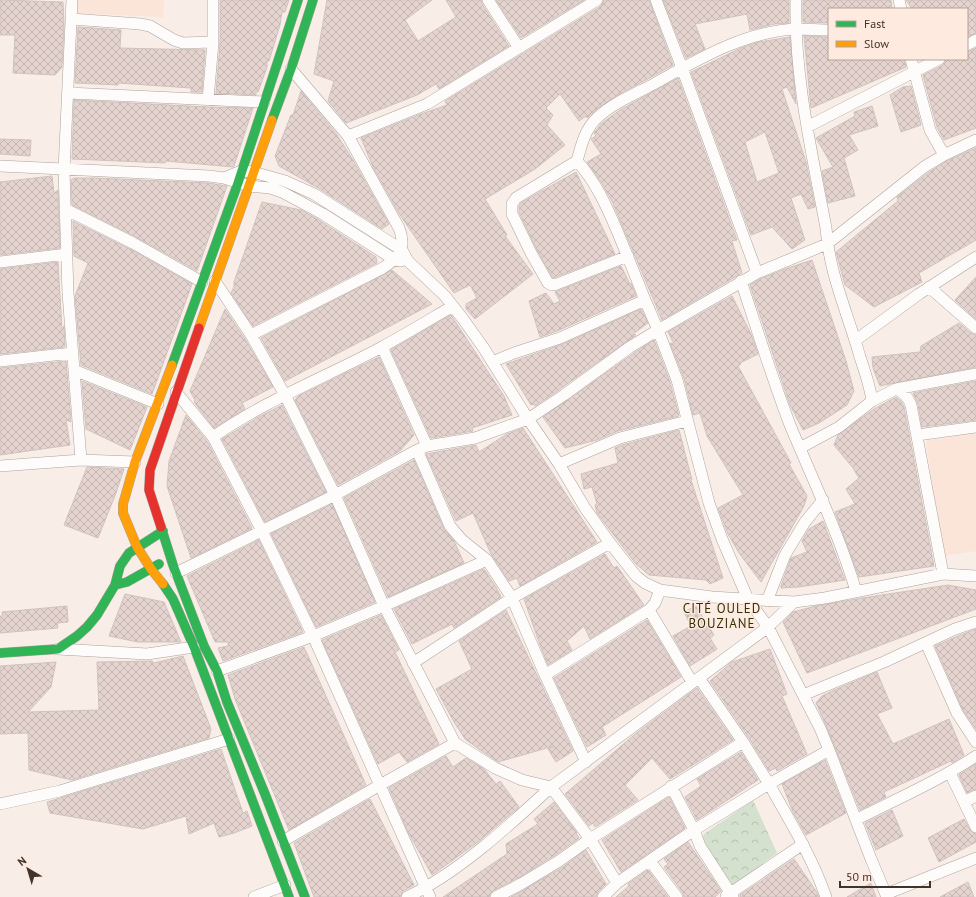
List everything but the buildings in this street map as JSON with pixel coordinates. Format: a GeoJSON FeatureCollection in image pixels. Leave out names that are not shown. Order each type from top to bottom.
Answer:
{"type":"FeatureCollection","features":[{"type":"Feature","properties":{"kind":"street"},"geometry":{"type":"LineString","coordinates":[[72,0],[64,170],[68,293],[81,460]]}},
{"type":"Feature","properties":{"kind":"street"},"geometry":{"type":"LineString","coordinates":[[208,100],[213,0]]}},
{"type":"Feature","properties":{"kind":"street"},"geometry":{"type":"LineString","coordinates":[[488,0],[519,48]]}},
{"type":"Feature","properties":{"kind":"street"},"geometry":{"type":"LineString","coordinates":[[348,136],[427,104],[597,0]]}},
{"type":"Feature","properties":{"kind":"street"},"geometry":{"type":"LineString","coordinates":[[656,0],[757,272]]}},
{"type":"Feature","properties":{"kind":"street"},"geometry":{"type":"LineString","coordinates":[[796,0],[795,29],[802,96],[826,228],[827,244],[834,278],[856,340],[869,384],[872,401]]}},
{"type":"Feature","properties":{"kind":"street"},"geometry":{"type":"LineString","coordinates":[[289,897],[194,647],[173,599],[151,569],[137,546],[126,521],[123,508],[124,496],[135,462],[158,404],[238,183],[298,1],[312,3],[291,69],[253,172],[176,392],[150,470],[148,490],[176,573],[204,646],[217,671],[227,702],[305,897]]}},
{"type":"Feature","properties":{"kind":"street"},"geometry":{"type":"LineString","coordinates":[[71,19],[140,24],[150,26],[174,40],[184,43],[212,42]]}},
{"type":"Feature","properties":{"kind":"street"},"geometry":{"type":"LineString","coordinates":[[628,256],[552,285],[545,279],[512,214],[512,204],[516,198],[576,161],[581,143],[597,118],[619,103],[682,68],[718,49],[764,34],[795,29],[828,30]]}},
{"type":"Feature","properties":{"kind":"street"},"geometry":{"type":"LineString","coordinates":[[911,60],[913,72],[930,130],[944,155]]}},
{"type":"Feature","properties":{"kind":"street"},"geometry":{"type":"LineString","coordinates":[[807,128],[937,60]]}},
{"type":"Feature","properties":{"kind":"street"},"geometry":{"type":"LineString","coordinates":[[291,69],[348,136],[399,228],[402,239],[402,250],[408,261],[445,296],[453,306],[559,464],[585,508],[636,576],[645,583],[660,590],[712,597],[794,602],[825,598],[943,574],[976,576]]}},
{"type":"Feature","properties":{"kind":"street"},"geometry":{"type":"LineString","coordinates":[[68,93],[264,102]]}},
{"type":"Feature","properties":{"kind":"street"},"geometry":{"type":"LineString","coordinates":[[176,573],[335,495],[422,448],[475,438],[528,419],[630,347],[741,281],[757,272],[827,244],[924,167],[944,155],[976,140]]}},
{"type":"Feature","properties":{"kind":"street"},"geometry":{"type":"LineString","coordinates":[[576,161],[583,168],[603,198],[658,330],[677,380],[687,422],[715,520],[722,539],[748,599],[768,627],[820,728],[871,859],[887,895],[976,858]]}},
{"type":"Feature","properties":{"kind":"street"},"geometry":{"type":"LineString","coordinates":[[0,166],[209,176],[224,178],[249,186],[270,188],[282,192],[323,214],[395,260],[408,261]]}},
{"type":"Feature","properties":{"kind":"street"},"geometry":{"type":"LineString","coordinates":[[224,178],[241,171],[253,172],[285,181],[314,194],[402,250]]}},
{"type":"Feature","properties":{"kind":"street"},"geometry":{"type":"LineString","coordinates":[[65,209],[133,243],[202,282]]}},
{"type":"Feature","properties":{"kind":"street"},"geometry":{"type":"LineString","coordinates":[[251,335],[381,270],[395,260],[402,250]]}},
{"type":"Feature","properties":{"kind":"street"},"geometry":{"type":"LineString","coordinates":[[0,262],[67,254]]}},
{"type":"Feature","properties":{"kind":"street"},"geometry":{"type":"LineString","coordinates":[[856,340],[930,287],[976,257]]}},
{"type":"Feature","properties":{"kind":"street"},"geometry":{"type":"LineString","coordinates":[[215,281],[251,335],[285,395],[335,495],[384,606],[455,742],[495,768],[522,780],[552,787],[590,839],[617,883]]}},
{"type":"Feature","properties":{"kind":"street"},"geometry":{"type":"LineString","coordinates":[[741,281],[781,401],[823,500],[850,569],[856,591]]}},
{"type":"Feature","properties":{"kind":"street"},"geometry":{"type":"LineString","coordinates":[[930,287],[976,328]]}},
{"type":"Feature","properties":{"kind":"street"},"geometry":{"type":"LineString","coordinates":[[492,362],[560,338],[645,300]]}},
{"type":"Feature","properties":{"kind":"street"},"geometry":{"type":"LineString","coordinates":[[213,437],[234,422],[382,347],[453,306]]}},
{"type":"Feature","properties":{"kind":"street"},"geometry":{"type":"LineString","coordinates":[[382,347],[422,448],[450,526],[462,540],[487,560],[512,598],[545,675],[586,762]]}},
{"type":"Feature","properties":{"kind":"street"},"geometry":{"type":"LineString","coordinates":[[0,361],[72,352]]}},
{"type":"Feature","properties":{"kind":"street"},"geometry":{"type":"LineString","coordinates":[[74,370],[158,404]]}},
{"type":"Feature","properties":{"kind":"street"},"geometry":{"type":"LineString","coordinates":[[800,448],[839,427],[872,401],[896,389],[976,374]]}},
{"type":"Feature","properties":{"kind":"street"},"geometry":{"type":"LineString","coordinates":[[896,389],[902,391],[909,399],[911,405],[943,574]]}},
{"type":"Feature","properties":{"kind":"street"},"geometry":{"type":"LineString","coordinates":[[176,392],[213,437],[262,531],[313,636],[428,893]]}},
{"type":"Feature","properties":{"kind":"street"},"geometry":{"type":"LineString","coordinates":[[559,464],[620,438],[687,422]]}},
{"type":"Feature","properties":{"kind":"street"},"geometry":{"type":"LineString","coordinates":[[916,435],[976,427]]}},
{"type":"Feature","properties":{"kind":"street"},"geometry":{"type":"LineString","coordinates":[[0,466],[81,460],[135,462]]}},
{"type":"Feature","properties":{"kind":"street"},"geometry":{"type":"LineString","coordinates":[[767,601],[785,555],[805,522],[823,500]]}},
{"type":"Feature","properties":{"kind":"street"},"geometry":{"type":"LineString","coordinates":[[58,649],[77,636],[97,615],[115,585],[120,566],[129,553],[137,546],[163,531]]}},
{"type":"Feature","properties":{"kind":"street"},"geometry":{"type":"LineString","coordinates":[[413,663],[512,598],[610,543]]}},
{"type":"Feature","properties":{"kind":"street"},"geometry":{"type":"LineString","coordinates":[[115,585],[127,582],[171,557]]}},
{"type":"Feature","properties":{"kind":"street"},"geometry":{"type":"LineString","coordinates":[[217,671],[313,636],[487,560]]}},
{"type":"Feature","properties":{"kind":"street"},"geometry":{"type":"LineString","coordinates":[[545,675],[649,610],[655,603],[660,590]]}},
{"type":"Feature","properties":{"kind":"street"},"geometry":{"type":"LineString","coordinates":[[408,897],[428,893],[521,816],[552,787],[768,627],[794,602]]}},
{"type":"Feature","properties":{"kind":"street"},"geometry":{"type":"LineString","coordinates":[[649,610],[696,680],[743,742],[769,784],[803,844],[821,882],[826,897]]}},
{"type":"Feature","properties":{"kind":"street"},"geometry":{"type":"LineString","coordinates":[[804,695],[976,622]]}},
{"type":"Feature","properties":{"kind":"street"},"geometry":{"type":"LineString","coordinates":[[926,643],[958,713],[976,742]]}},
{"type":"Feature","properties":{"kind":"street"},"geometry":{"type":"LineString","coordinates":[[0,653],[58,649],[147,654],[194,647]]}},
{"type":"Feature","properties":{"kind":"street"},"geometry":{"type":"LineString","coordinates":[[0,804],[60,791],[229,739]]}},
{"type":"Feature","properties":{"kind":"street"},"geometry":{"type":"LineString","coordinates":[[283,842],[455,742]]}},
{"type":"Feature","properties":{"kind":"street"},"geometry":{"type":"LineString","coordinates":[[496,897],[559,861],[671,786],[743,742]]}},
{"type":"Feature","properties":{"kind":"street"},"geometry":{"type":"LineString","coordinates":[[603,897],[617,883],[694,830],[769,784],[829,750]]}},
{"type":"Feature","properties":{"kind":"street"},"geometry":{"type":"LineString","coordinates":[[856,819],[950,773],[976,756]]}},
{"type":"Feature","properties":{"kind":"street"},"geometry":{"type":"LineString","coordinates":[[950,773],[976,827]]}},
{"type":"Feature","properties":{"kind":"street"},"geometry":{"type":"LineString","coordinates":[[671,786],[694,830],[700,846],[730,896],[803,844]]}},
{"type":"Feature","properties":{"kind":"street"},"geometry":{"type":"LineString","coordinates":[[964,802],[976,796]]}},
{"type":"Feature","properties":{"kind":"street"},"geometry":{"type":"LineString","coordinates":[[650,861],[677,897]]}},
{"type":"Feature","properties":{"kind":"street"},"geometry":{"type":"LineString","coordinates":[[254,897],[285,885]]}},
{"type":"Feature","properties":{"kind":"shaded area"},"geometry":{"type":"Polygon","coordinates":[[[75,0],[164,0],[163,17],[75,13],[75,0]]]}},
{"type":"Feature","properties":{"kind":"shaded area"},"geometry":{"type":"Polygon","coordinates":[[[976,433],[976,551],[943,556],[926,441],[976,433]]]}},
{"type":"Feature","properties":{"kind":"green space"},"geometry":{"type":"Polygon","coordinates":[[[753,800],[777,853],[733,885],[701,843],[704,834],[753,800]]]}},
{"type":"Feature","properties":{"kind":"traffic: fast"},"geometry":{"type":"LineString","coordinates":[[172,365],[238,183],[298,0]]}},
{"type":"Feature","properties":{"kind":"traffic: fast"},"geometry":{"type":"LineString","coordinates":[[272,120],[291,69],[313,0]]}},
{"type":"Feature","properties":{"kind":"traffic: fast"},"geometry":{"type":"LineString","coordinates":[[161,527],[173,565],[204,646],[217,671],[227,702],[305,897]]}},
{"type":"Feature","properties":{"kind":"traffic: fast"},"geometry":{"type":"LineString","coordinates":[[0,653],[58,649],[77,636],[97,615],[115,585],[120,566],[129,553],[163,531]]}},
{"type":"Feature","properties":{"kind":"traffic: fast"},"geometry":{"type":"LineString","coordinates":[[115,585],[127,582],[159,564]]}},
{"type":"Feature","properties":{"kind":"traffic: fast"},"geometry":{"type":"LineString","coordinates":[[163,584],[173,599],[194,647],[289,897]]}},
{"type":"Feature","properties":{"kind":"traffic: slow"},"geometry":{"type":"LineString","coordinates":[[199,328],[272,120]]}},
{"type":"Feature","properties":{"kind":"traffic: slow"},"geometry":{"type":"LineString","coordinates":[[163,584],[137,547],[123,513],[123,504],[135,462],[172,365]]}},
{"type":"Feature","properties":{"kind":"traffic: jam"},"geometry":{"type":"LineString","coordinates":[[161,527],[149,490],[150,470],[199,328]]}},
{"type":"Feature","properties":{"kind":"district","name":"CITÉ OULED BOUZIANE"},"geometry":{"type":"Point","coordinates":[722,616]}}]}
